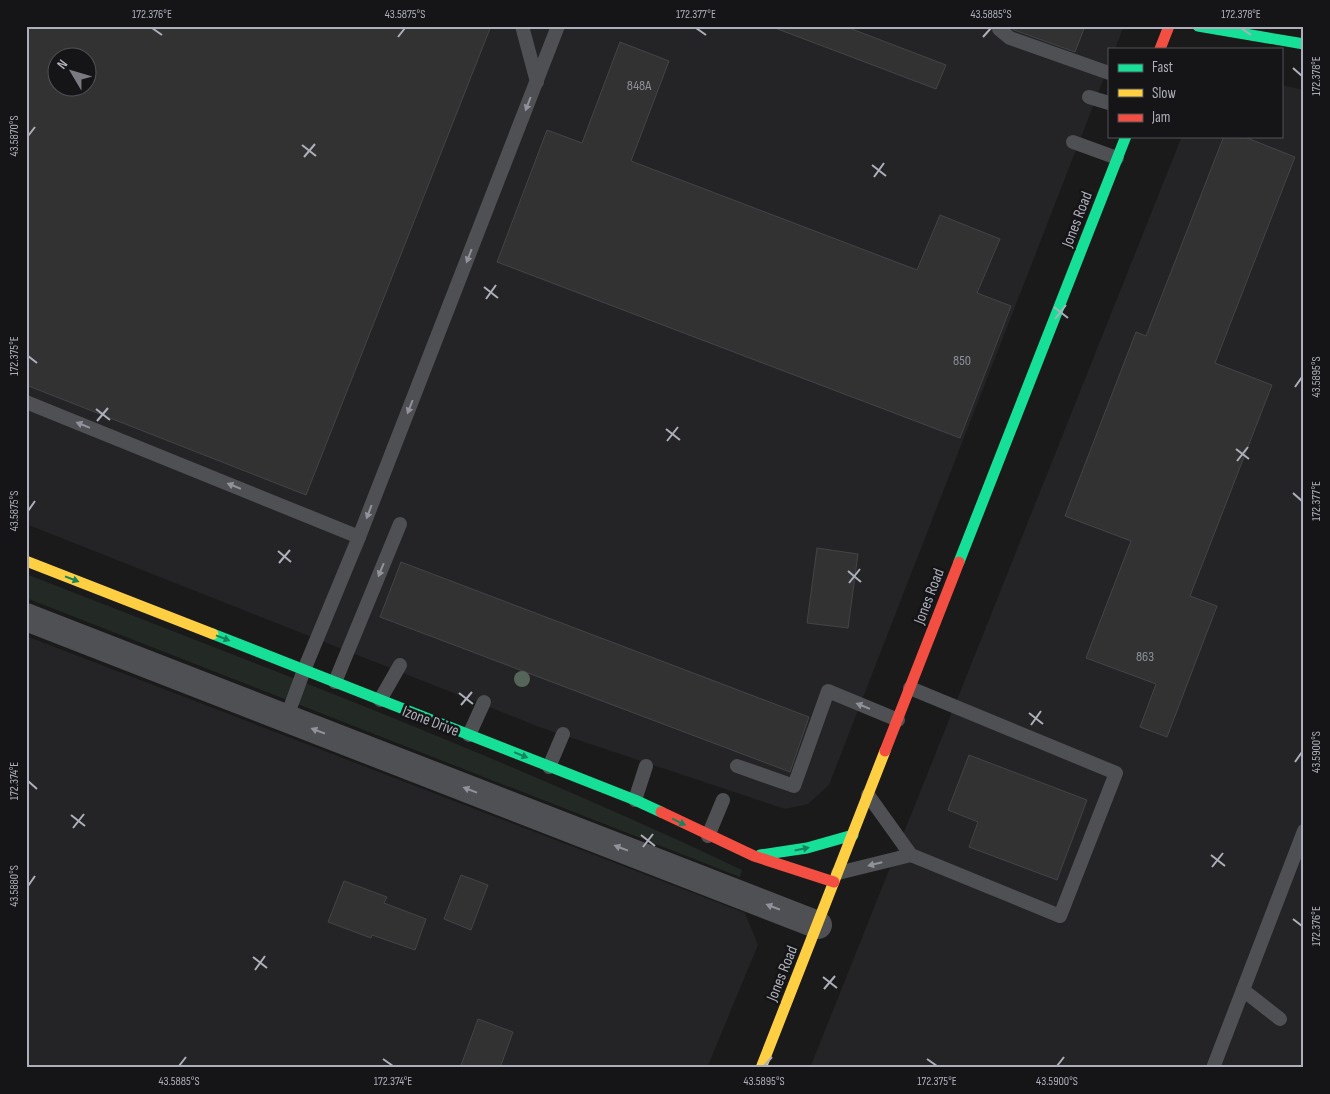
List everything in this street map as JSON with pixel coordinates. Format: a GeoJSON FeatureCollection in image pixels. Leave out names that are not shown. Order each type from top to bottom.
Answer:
{"type":"FeatureCollection","features":[{"type":"Feature","properties":{"kind":"street"},"geometry":{"type":"LineString","coordinates":[[1160,48],[1169,26]]}},
{"type":"Feature","properties":{"kind":"street"},"geometry":{"type":"LineString","coordinates":[[1198,26],[1304,44]]}},
{"type":"Feature","properties":{"kind":"street","name":"Jones Road"},"geometry":{"type":"LineString","coordinates":[[761,1068],[1125,138]]}},
{"type":"Feature","properties":{"kind":"street","name":"Izone Drive"},"geometry":{"type":"LineString","coordinates":[[28,565],[335,682],[635,800],[754,856],[836,878]]}},
{"type":"Feature","properties":{"kind":"street"},"geometry":{"type":"LineString","coordinates":[[26,617],[818,924]]}},
{"type":"Feature","properties":{"kind":"street"},"geometry":{"type":"LineString","coordinates":[[754,856],[782,853],[853,834]]}},
{"type":"Feature","properties":{"kind":"lane"},"geometry":{"type":"LineString","coordinates":[[522,26],[537,82]]}},
{"type":"Feature","properties":{"kind":"lane"},"geometry":{"type":"LineString","coordinates":[[286,719],[558,26]]}},
{"type":"Feature","properties":{"kind":"lane"},"geometry":{"type":"LineString","coordinates":[[999,26],[999,30],[1010,38],[1108,72]]}},
{"type":"Feature","properties":{"kind":"lane"},"geometry":{"type":"LineString","coordinates":[[1089,97],[1108,103]]}},
{"type":"Feature","properties":{"kind":"lane"},"geometry":{"type":"LineString","coordinates":[[1073,142],[1117,158]]}},
{"type":"Feature","properties":{"kind":"lane"},"geometry":{"type":"LineString","coordinates":[[26,402],[359,537]]}},
{"type":"Feature","properties":{"kind":"lane"},"geometry":{"type":"LineString","coordinates":[[335,682],[400,524]]}},
{"type":"Feature","properties":{"kind":"lane"},"geometry":{"type":"LineString","coordinates":[[380,700],[400,665]]}},
{"type":"Feature","properties":{"kind":"lane"},"geometry":{"type":"LineString","coordinates":[[868,795],[911,855],[1060,916],[1116,773],[910,688]]}},
{"type":"Feature","properties":{"kind":"lane"},"geometry":{"type":"LineString","coordinates":[[737,766],[794,786],[828,692],[898,720]]}},
{"type":"Feature","properties":{"kind":"lane"},"geometry":{"type":"LineString","coordinates":[[469,735],[484,702]]}},
{"type":"Feature","properties":{"kind":"lane"},"geometry":{"type":"LineString","coordinates":[[549,767],[563,734]]}},
{"type":"Feature","properties":{"kind":"lane"},"geometry":{"type":"LineString","coordinates":[[635,800],[646,766]]}},
{"type":"Feature","properties":{"kind":"lane"},"geometry":{"type":"LineString","coordinates":[[708,836],[723,800]]}},
{"type":"Feature","properties":{"kind":"lane"},"geometry":{"type":"LineString","coordinates":[[1213,1068],[1304,831]]}},
{"type":"Feature","properties":{"kind":"lane"},"geometry":{"type":"LineString","coordinates":[[836,878],[911,855]]}},
{"type":"Feature","properties":{"kind":"lane"},"geometry":{"type":"LineString","coordinates":[[1243,990],[1280,1019]]}},
{"type":"Feature","properties":{"kind":"shaded area"},"geometry":{"type":"Polygon","coordinates":[[[26,26],[1124,26],[1115,48],[1108,48],[1108,68],[829,785],[808,804],[785,809],[542,728],[26,524],[26,26]]]}},
{"type":"Feature","properties":{"kind":"shaded area"},"geometry":{"type":"Polygon","coordinates":[[[1282,85],[1304,90],[1304,1068],[810,1068],[1181,138],[1282,138],[1282,85]]]}},
{"type":"Feature","properties":{"kind":"shaded area"},"geometry":{"type":"Polygon","coordinates":[[[26,574],[477,752],[654,829],[742,870],[740,877],[26,598],[26,574]]]}},
{"type":"Feature","properties":{"kind":"shaded area"},"geometry":{"type":"Polygon","coordinates":[[[26,636],[745,913],[758,945],[707,1068],[26,1068],[26,636]]]}},
{"type":"Feature","properties":{"kind":"building"},"geometry":{"type":"Polygon","coordinates":[[[26,26],[491,26],[306,495],[26,385],[26,26]]]}},
{"type":"Feature","properties":{"kind":"building"},"geometry":{"type":"Polygon","coordinates":[[[775,26],[844,26],[946,65],[936,89],[775,28],[775,26]]]}},
{"type":"Feature","properties":{"kind":"building"},"geometry":{"type":"Polygon","coordinates":[[[1009,26],[1085,26],[1075,52],[1014,30],[1009,26]]]}},
{"type":"Feature","properties":{"kind":"building"},"geometry":{"type":"Polygon","coordinates":[[[620,42],[669,61],[631,161],[917,270],[940,215],[1000,239],[977,293],[1011,306],[960,438],[497,262],[547,130],[582,143],[620,42]]]}},
{"type":"Feature","properties":{"kind":"building"},"geometry":{"type":"Polygon","coordinates":[[[1223,138],[1247,138],[1295,157],[1215,363],[1272,385],[1190,596],[1217,606],[1167,737],[1140,727],[1156,684],[1086,658],[1131,541],[1065,516],[1136,332],[1146,336],[1223,138]]]}},
{"type":"Feature","properties":{"kind":"building"},"geometry":{"type":"Polygon","coordinates":[[[817,548],[858,554],[848,628],[807,623],[817,548]]]}},
{"type":"Feature","properties":{"kind":"building"},"geometry":{"type":"Polygon","coordinates":[[[401,562],[809,717],[790,772],[380,617],[401,562]]]}},
{"type":"Feature","properties":{"kind":"building"},"geometry":{"type":"Polygon","coordinates":[[[969,755],[1087,800],[1057,880],[969,847],[978,822],[948,810],[969,755]]]}},
{"type":"Feature","properties":{"kind":"building"},"geometry":{"type":"Polygon","coordinates":[[[461,875],[488,885],[471,930],[444,919],[461,875]]]}},
{"type":"Feature","properties":{"kind":"building"},"geometry":{"type":"Polygon","coordinates":[[[344,881],[387,897],[384,903],[426,919],[415,950],[372,935],[371,938],[328,922],[344,881]]]}},
{"type":"Feature","properties":{"kind":"building"},"geometry":{"type":"Polygon","coordinates":[[[478,1019],[513,1032],[500,1068],[460,1068],[478,1019]]]}},
{"type":"Feature","properties":{"kind":"traffic: fast"},"geometry":{"type":"LineString","coordinates":[[1198,26],[1304,44]]}},
{"type":"Feature","properties":{"kind":"traffic: fast"},"geometry":{"type":"LineString","coordinates":[[959,562],[1125,138]]}},
{"type":"Feature","properties":{"kind":"traffic: fast"},"geometry":{"type":"LineString","coordinates":[[213,634],[635,800],[661,812]]}},
{"type":"Feature","properties":{"kind":"traffic: fast"},"geometry":{"type":"LineString","coordinates":[[760,855],[807,848],[853,835]]}},
{"type":"Feature","properties":{"kind":"traffic: slow"},"geometry":{"type":"LineString","coordinates":[[26,561],[213,634]]}},
{"type":"Feature","properties":{"kind":"traffic: slow"},"geometry":{"type":"LineString","coordinates":[[761,1068],[885,751]]}},
{"type":"Feature","properties":{"kind":"traffic: jam"},"geometry":{"type":"LineString","coordinates":[[1160,48],[1169,26]]}},
{"type":"Feature","properties":{"kind":"traffic: jam"},"geometry":{"type":"LineString","coordinates":[[885,751],[959,562]]}},
{"type":"Feature","properties":{"kind":"traffic: jam"},"geometry":{"type":"LineString","coordinates":[[661,812],[754,856],[834,882]]}}]}
